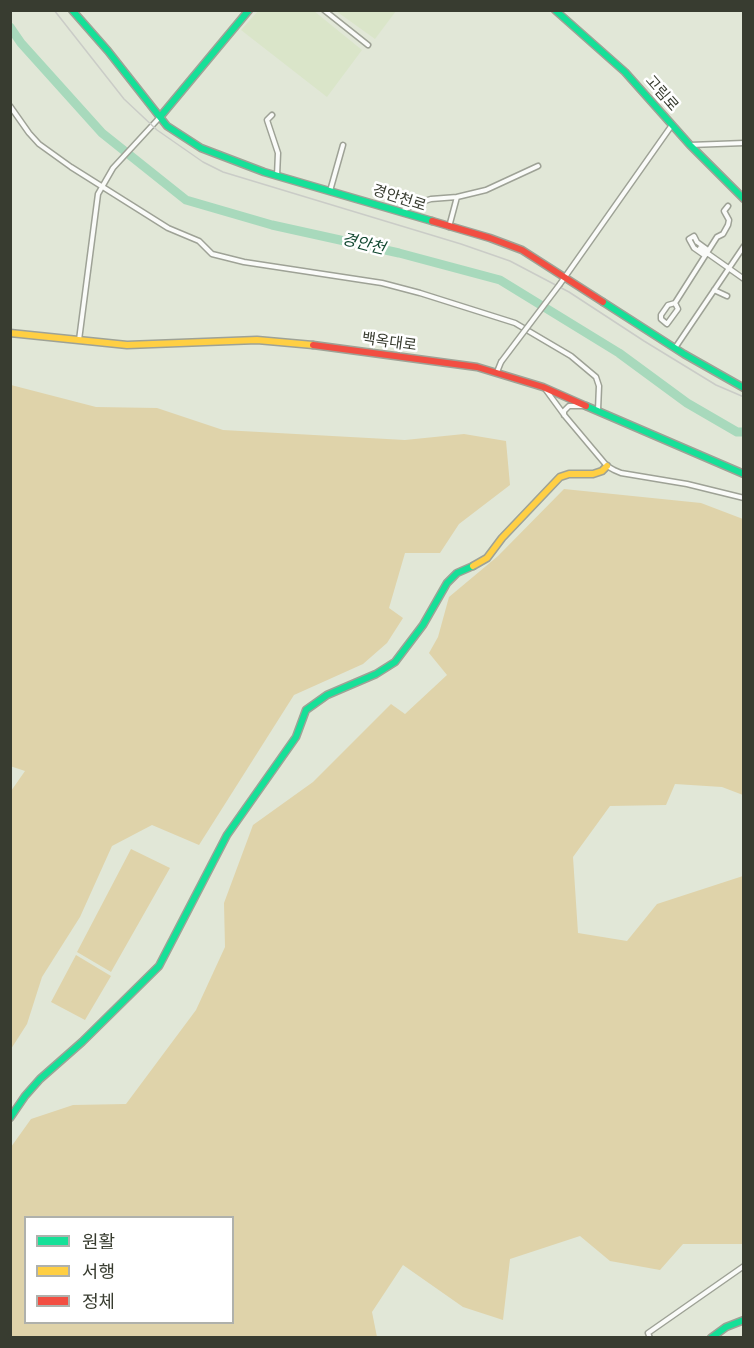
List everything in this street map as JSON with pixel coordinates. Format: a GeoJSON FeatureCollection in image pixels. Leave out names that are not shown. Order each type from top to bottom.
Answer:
{"type":"FeatureCollection","features":[{"type":"Feature","properties":{"kind":"main road"},"geometry":{"type":"LineString","coordinates":[[158,119],[249,10]]}},
{"type":"Feature","properties":{"kind":"main road","name":"고림로"},"geometry":{"type":"LineString","coordinates":[[555,10],[625,72],[690,145],[744,199]]}},
{"type":"Feature","properties":{"kind":"main road","name":"경안천로"},"geometry":{"type":"LineString","coordinates":[[75,12],[158,119],[201,148],[277,176],[490,238],[522,250],[675,348],[744,388]]}},
{"type":"Feature","properties":{"kind":"main road","name":"백옥대로"},"geometry":{"type":"LineString","coordinates":[[10,333],[127,345],[257,340],[297,343],[477,368],[543,387],[744,474]]}},
{"type":"Feature","properties":{"kind":"main road"},"geometry":{"type":"LineString","coordinates":[[10,1118],[40,1079],[82,1042],[159,966],[227,835],[296,736],[306,710],[327,695],[376,674],[395,662],[423,626],[447,583],[457,573],[487,558],[502,538],[560,477],[569,474],[593,474],[602,471],[607,466]]}},
{"type":"Feature","properties":{"kind":"main road"},"geometry":{"type":"LineString","coordinates":[[711,1338],[726,1327],[744,1320]]}},
{"type":"Feature","properties":{"kind":"street"},"geometry":{"type":"LineString","coordinates":[[324,10],[368,45]]}},
{"type":"Feature","properties":{"kind":"street"},"geometry":{"type":"LineString","coordinates":[[10,106],[39,144],[168,228],[199,241],[212,254],[244,262],[382,283],[420,292],[515,323],[572,356],[596,376],[599,386],[598,410]]}},
{"type":"Feature","properties":{"kind":"street"},"geometry":{"type":"LineString","coordinates":[[272,115],[267,120],[278,153],[277,176]]}},
{"type":"Feature","properties":{"kind":"street"},"geometry":{"type":"LineString","coordinates":[[79,340],[95,206],[113,168],[158,119]]}},
{"type":"Feature","properties":{"kind":"street"},"geometry":{"type":"LineString","coordinates":[[497,372],[501,362],[560,284],[672,124]]}},
{"type":"Feature","properties":{"kind":"street"},"geometry":{"type":"LineString","coordinates":[[690,145],[744,143]]}},
{"type":"Feature","properties":{"kind":"street"},"geometry":{"type":"LineString","coordinates":[[330,191],[343,145]]}},
{"type":"Feature","properties":{"kind":"street"},"geometry":{"type":"LineString","coordinates":[[400,212],[412,205],[431,199],[457,197],[486,190],[538,166]]}},
{"type":"Feature","properties":{"kind":"street"},"geometry":{"type":"LineString","coordinates":[[449,226],[457,197]]}},
{"type":"Feature","properties":{"kind":"street"},"geometry":{"type":"LineString","coordinates":[[675,303],[678,309],[667,324],[662,321],[661,315],[668,305],[675,303],[706,253],[728,225],[729,220],[724,211],[728,206]]}},
{"type":"Feature","properties":{"kind":"street"},"geometry":{"type":"LineString","coordinates":[[694,236],[706,253],[694,248],[689,239],[694,236]]}},
{"type":"Feature","properties":{"kind":"street"},"geometry":{"type":"LineString","coordinates":[[675,348],[744,246]]}},
{"type":"Feature","properties":{"kind":"street"},"geometry":{"type":"LineString","coordinates":[[700,248],[744,279]]}},
{"type":"Feature","properties":{"kind":"street"},"geometry":{"type":"LineString","coordinates":[[714,290],[727,296]]}},
{"type":"Feature","properties":{"kind":"street"},"geometry":{"type":"LineString","coordinates":[[543,387],[607,466],[621,473],[687,483],[744,498]]}},
{"type":"Feature","properties":{"kind":"street"},"geometry":{"type":"LineString","coordinates":[[565,416],[564,411],[569,406],[590,406]]}},
{"type":"Feature","properties":{"kind":"street"},"geometry":{"type":"LineString","coordinates":[[650,1338],[648,1334],[744,1266]]}},
{"type":"Feature","properties":{"kind":"shaded area"},"geometry":{"type":"Polygon","coordinates":[[[258,11],[314,11],[362,50],[327,97],[241,30],[258,11]]]}},
{"type":"Feature","properties":{"kind":"shaded area"},"geometry":{"type":"Polygon","coordinates":[[[336,11],[396,11],[375,39],[336,11]]]}},
{"type":"Feature","properties":{"kind":"shaded area"},"geometry":{"type":"Polygon","coordinates":[[[11,385],[96,407],[157,408],[223,430],[405,440],[464,434],[506,441],[510,485],[459,524],[440,553],[405,553],[389,608],[403,618],[387,643],[363,664],[294,695],[199,845],[152,825],[112,846],[80,917],[42,977],[27,1024],[11,1049],[11,791],[25,771],[10,766],[11,385]]]}},
{"type":"Feature","properties":{"kind":"shaded area"},"geometry":{"type":"Polygon","coordinates":[[[564,489],[701,503],[743,519],[743,795],[722,787],[675,784],[666,805],[610,806],[573,857],[578,933],[627,941],[657,904],[743,876],[743,1244],[683,1244],[660,1270],[610,1261],[580,1236],[510,1259],[503,1320],[463,1307],[403,1265],[372,1312],[377,1337],[11,1337],[11,1147],[31,1119],[73,1105],[126,1104],[196,1010],[225,947],[224,903],[253,825],[313,782],[391,704],[405,714],[447,675],[429,653],[438,637],[449,597],[498,556],[564,489]]]}},
{"type":"Feature","properties":{"kind":"shaded area"},"geometry":{"type":"Polygon","coordinates":[[[131,849],[170,868],[111,972],[77,952],[131,849]]]}},
{"type":"Feature","properties":{"kind":"shaded area"},"geometry":{"type":"Polygon","coordinates":[[[76,955],[111,976],[85,1020],[51,1002],[76,955]]]}},
{"type":"Feature","properties":{"kind":"waterway","name":"경안천"},"geometry":{"type":"LineString","coordinates":[[10,27],[21,43],[102,133],[186,200],[272,225],[399,253],[500,280],[619,353],[687,403],[737,432],[744,432]]}},
{"type":"Feature","properties":{"kind":"tram line"},"geometry":{"type":"LineString","coordinates":[[54,10],[124,99],[157,130],[203,162],[223,172],[510,261],[569,292],[716,385],[744,397]]}},
{"type":"Feature","properties":{"kind":"traffic: fast"},"geometry":{"type":"LineString","coordinates":[[72,10],[108,51],[167,126],[201,148],[264,172],[432,221]]}},
{"type":"Feature","properties":{"kind":"traffic: fast"},"geometry":{"type":"LineString","coordinates":[[160,117],[249,10]]}},
{"type":"Feature","properties":{"kind":"traffic: fast"},"geometry":{"type":"LineString","coordinates":[[555,10],[625,72],[690,145],[744,199]]}},
{"type":"Feature","properties":{"kind":"traffic: fast"},"geometry":{"type":"LineString","coordinates":[[603,302],[684,354],[744,388]]}},
{"type":"Feature","properties":{"kind":"traffic: fast"},"geometry":{"type":"LineString","coordinates":[[586,406],[744,474]]}},
{"type":"Feature","properties":{"kind":"traffic: fast"},"geometry":{"type":"LineString","coordinates":[[10,1118],[40,1079],[82,1042],[159,966],[227,835],[296,737],[306,710],[327,695],[376,674],[395,662],[423,625],[447,583],[457,573],[473,566]]}},
{"type":"Feature","properties":{"kind":"traffic: fast"},"geometry":{"type":"LineString","coordinates":[[711,1338],[726,1327],[744,1320]]}},
{"type":"Feature","properties":{"kind":"traffic: slow"},"geometry":{"type":"LineString","coordinates":[[10,333],[127,345],[257,340],[313,345]]}},
{"type":"Feature","properties":{"kind":"traffic: slow"},"geometry":{"type":"LineString","coordinates":[[473,566],[487,558],[502,538],[560,477],[569,474],[593,474],[602,471],[607,466]]}},
{"type":"Feature","properties":{"kind":"traffic: jam"},"geometry":{"type":"LineString","coordinates":[[432,221],[522,250],[603,302]]}},
{"type":"Feature","properties":{"kind":"traffic: jam"},"geometry":{"type":"LineString","coordinates":[[313,345],[477,367],[543,387],[586,406]]}}]}
